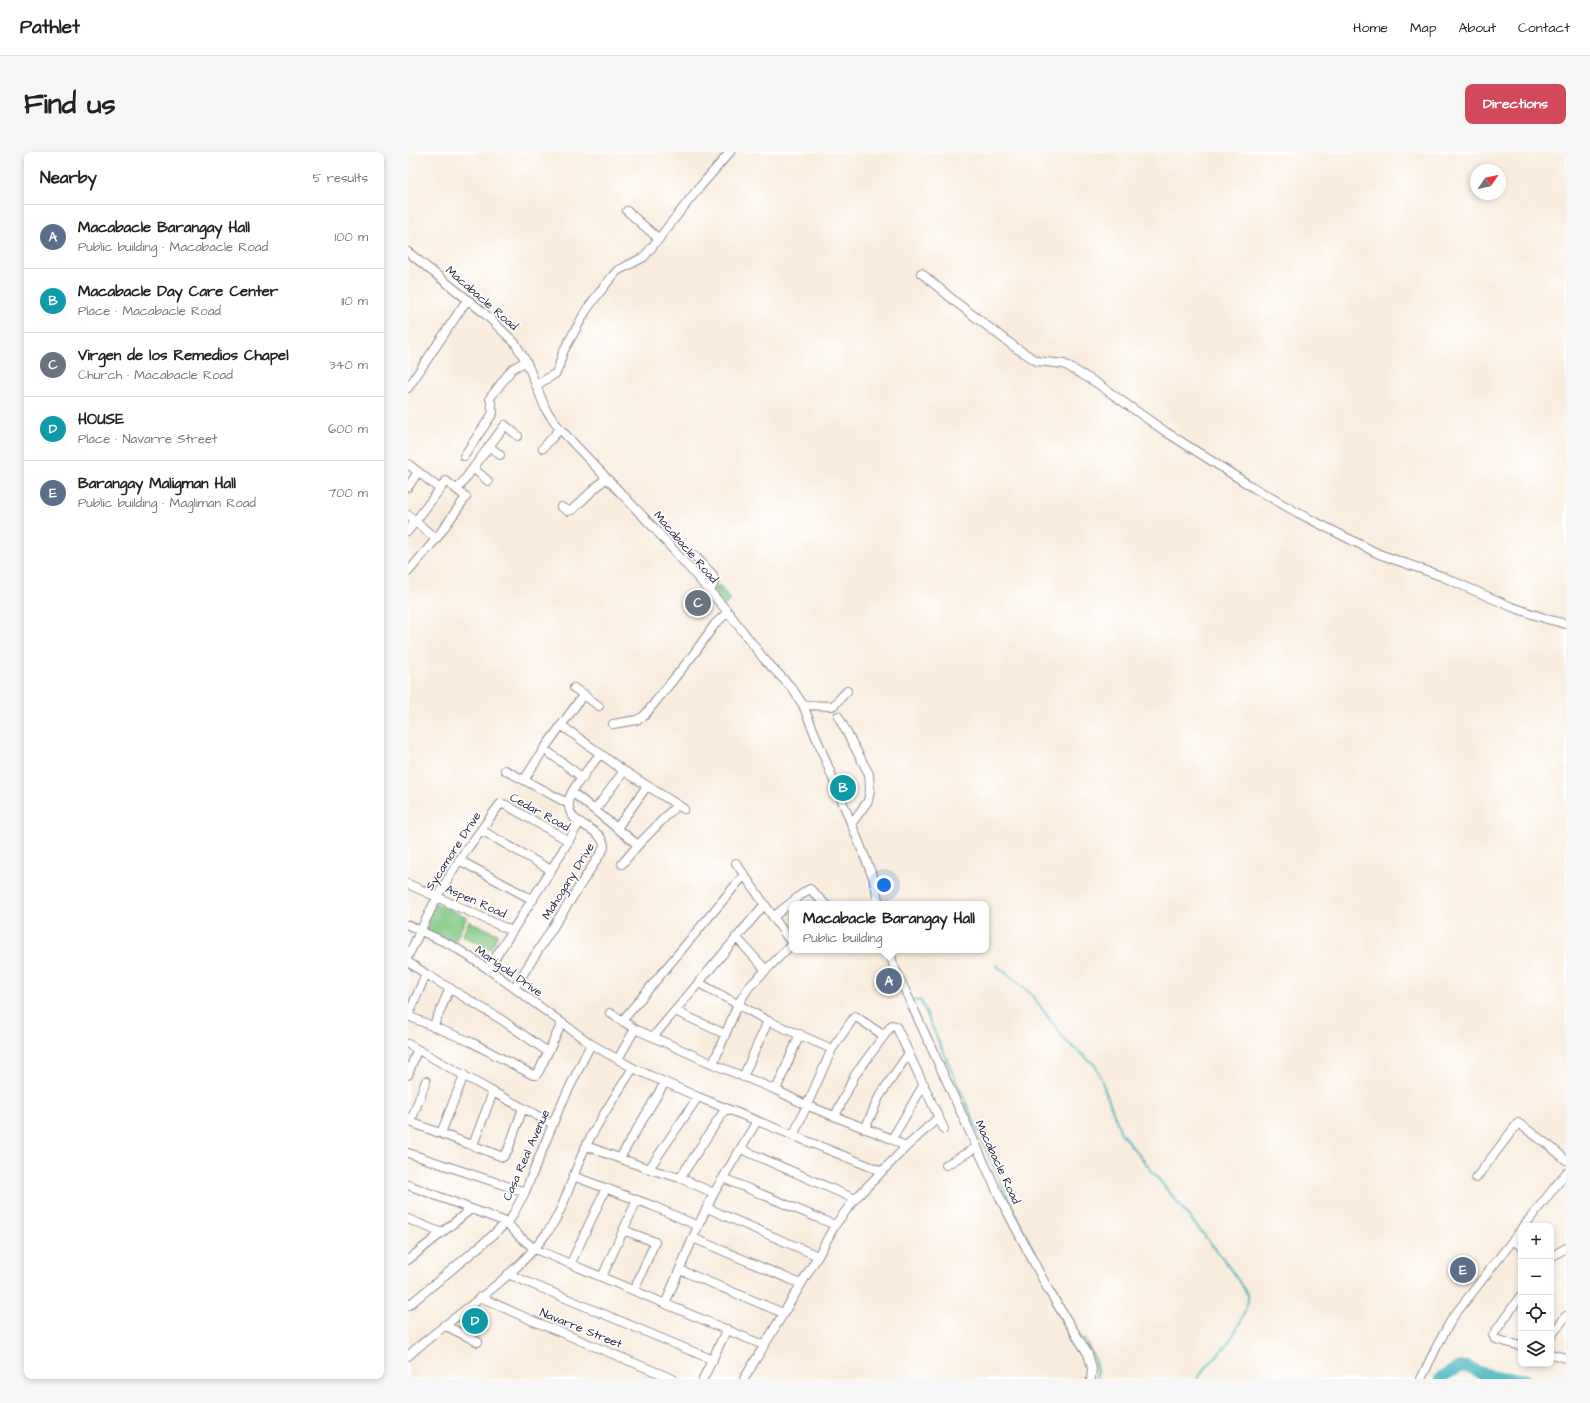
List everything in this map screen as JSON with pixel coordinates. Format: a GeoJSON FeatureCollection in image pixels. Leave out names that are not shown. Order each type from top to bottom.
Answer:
{"type":"FeatureCollection","features":[{"type":"Feature","properties":{"kind":"street"},"geometry":{"type":"LineString","coordinates":[[537,385],[556,373],[563,352],[587,309],[606,284],[617,271],[644,257],[730,152]]}},
{"type":"Feature","properties":{"kind":"street"},"geometry":{"type":"LineString","coordinates":[[627,211],[659,239]]}},
{"type":"Feature","properties":{"kind":"street","name":"Macabacle Road"},"geometry":{"type":"LineString","coordinates":[[408,252],[507,335],[522,353],[537,385],[546,410],[560,429],[655,528],[728,612],[764,659],[792,688],[803,705],[852,823],[873,877],[878,901]]}},
{"type":"Feature","properties":{"kind":"street"},"geometry":{"type":"LineString","coordinates":[[921,273],[956,303],[1016,348],[1037,361],[1064,364],[1095,382],[1160,428],[1254,488],[1305,517],[1379,554],[1441,576],[1512,607],[1547,620],[1566,624]]}},
{"type":"Feature","properties":{"kind":"street"},"geometry":{"type":"LineString","coordinates":[[408,388],[467,300]]}},
{"type":"Feature","properties":{"kind":"street"},"geometry":{"type":"LineString","coordinates":[[464,456],[493,413],[490,398],[512,369],[526,361]]}},
{"type":"Feature","properties":{"kind":"street"},"geometry":{"type":"LineString","coordinates":[[457,490],[505,425],[518,436]]}},
{"type":"Feature","properties":{"kind":"street"},"geometry":{"type":"LineString","coordinates":[[543,448],[560,429]]}},
{"type":"Feature","properties":{"kind":"street"},"geometry":{"type":"LineString","coordinates":[[489,446],[500,455]]}},
{"type":"Feature","properties":{"kind":"street"},"geometry":{"type":"LineString","coordinates":[[408,464],[440,489]]}},
{"type":"Feature","properties":{"kind":"street"},"geometry":{"type":"LineString","coordinates":[[473,468],[488,482]]}},
{"type":"Feature","properties":{"kind":"street"},"geometry":{"type":"LineString","coordinates":[[408,487],[418,472]]}},
{"type":"Feature","properties":{"kind":"street"},"geometry":{"type":"LineString","coordinates":[[561,507],[568,511],[572,510],[606,478]]}},
{"type":"Feature","properties":{"kind":"street"},"geometry":{"type":"LineString","coordinates":[[408,531],[446,481],[466,497],[436,539],[408,572]]}},
{"type":"Feature","properties":{"kind":"street"},"geometry":{"type":"LineString","coordinates":[[408,515],[436,539]]}},
{"type":"Feature","properties":{"kind":"street"},"geometry":{"type":"LineString","coordinates":[[694,555],[713,576],[714,583],[710,591]]}},
{"type":"Feature","properties":{"kind":"street"},"geometry":{"type":"LineString","coordinates":[[613,724],[636,720],[644,716],[693,655],[715,624],[728,612]]}},
{"type":"Feature","properties":{"kind":"street"},"geometry":{"type":"LineString","coordinates":[[574,688],[599,706]]}},
{"type":"Feature","properties":{"kind":"street"},"geometry":{"type":"LineString","coordinates":[[803,705],[832,706],[847,691]]}},
{"type":"Feature","properties":{"kind":"street"},"geometry":{"type":"LineString","coordinates":[[524,780],[544,749],[584,694]]}},
{"type":"Feature","properties":{"kind":"street"},"geometry":{"type":"LineString","coordinates":[[838,716],[869,774],[870,790],[868,801],[852,823]]}},
{"type":"Feature","properties":{"kind":"street"},"geometry":{"type":"LineString","coordinates":[[561,725],[624,771],[680,807],[638,845],[622,864]]}},
{"type":"Feature","properties":{"kind":"street"},"geometry":{"type":"LineString","coordinates":[[544,749],[583,778]]}},
{"type":"Feature","properties":{"kind":"street"},"geometry":{"type":"LineString","coordinates":[[505,770],[569,804],[572,792],[600,754]]}},
{"type":"Feature","properties":{"kind":"street"},"geometry":{"type":"LineString","coordinates":[[595,810],[624,771]]}},
{"type":"Feature","properties":{"kind":"street"},"geometry":{"type":"LineString","coordinates":[[617,828],[647,786]]}},
{"type":"Feature","properties":{"kind":"street"},"geometry":{"type":"LineString","coordinates":[[572,792],[638,845]]}},
{"type":"Feature","properties":{"kind":"street","name":"Sycamore Drive"},"geometry":{"type":"LineString","coordinates":[[408,956],[437,897],[459,860],[500,804]]}},
{"type":"Feature","properties":{"kind":"street","name":"Cedar Road"},"geometry":{"type":"LineString","coordinates":[[500,804],[506,804],[568,841]]}},
{"type":"Feature","properties":{"kind":"street","name":"Mahogany Drive"},"geometry":{"type":"LineString","coordinates":[[514,988],[604,848],[601,837],[574,818],[569,804]]}},
{"type":"Feature","properties":{"kind":"street","name":"Mahogany Drive"},"geometry":{"type":"LineString","coordinates":[[488,969],[533,900],[578,825]]}},
{"type":"Feature","properties":{"kind":"street"},"geometry":{"type":"LineString","coordinates":[[481,830],[551,870]]}},
{"type":"Feature","properties":{"kind":"street"},"geometry":{"type":"LineString","coordinates":[[459,860],[533,900]]}},
{"type":"Feature","properties":{"kind":"street"},"geometry":{"type":"LineString","coordinates":[[736,863],[789,940]]}},
{"type":"Feature","properties":{"kind":"street"},"geometry":{"type":"LineString","coordinates":[[622,1021],[744,875]]}},
{"type":"Feature","properties":{"kind":"street","name":"Aspen Road"},"geometry":{"type":"LineString","coordinates":[[408,884],[512,931]]}},
{"type":"Feature","properties":{"kind":"street"},"geometry":{"type":"LineString","coordinates":[[793,901],[810,889],[822,901]]}},
{"type":"Feature","properties":{"kind":"street"},"geometry":{"type":"LineString","coordinates":[[773,917],[789,904]]}},
{"type":"Feature","properties":{"kind":"street"},"geometry":{"type":"LineString","coordinates":[[653,1037],[764,905]]}},
{"type":"Feature","properties":{"kind":"street","name":"Marigold Drive"},"geometry":{"type":"LineString","coordinates":[[408,925],[452,946],[488,969],[591,1044],[633,1068],[698,1097],[882,1171]]}},
{"type":"Feature","properties":{"kind":"street"},"geometry":{"type":"LineString","coordinates":[[736,938],[765,970]]}},
{"type":"Feature","properties":{"kind":"street"},"geometry":{"type":"LineString","coordinates":[[713,1064],[738,1004],[749,987],[789,947]]}},
{"type":"Feature","properties":{"kind":"street","name":"Macabacle Road"},"geometry":{"type":"LineString","coordinates":[[891,953],[893,964],[1002,1202],[1049,1291],[1088,1354],[1092,1368],[1091,1379]]}},
{"type":"Feature","properties":{"kind":"street"},"geometry":{"type":"LineString","coordinates":[[408,962],[502,1020],[548,1052]]}},
{"type":"Feature","properties":{"kind":"street"},"geometry":{"type":"LineString","coordinates":[[426,974],[408,1016],[471,1042],[533,1075],[536,1075],[540,1071],[562,1023]]}},
{"type":"Feature","properties":{"kind":"street"},"geometry":{"type":"LineString","coordinates":[[699,983],[768,1021],[832,1049]]}},
{"type":"Feature","properties":{"kind":"street"},"geometry":{"type":"LineString","coordinates":[[433,1027],[450,988]]}},
{"type":"Feature","properties":{"kind":"street"},"geometry":{"type":"LineString","coordinates":[[675,1011],[725,1034]]}},
{"type":"Feature","properties":{"kind":"street"},"geometry":{"type":"LineString","coordinates":[[610,1013],[635,1030],[776,1090],[806,1105],[892,1139],[906,1147]]}},
{"type":"Feature","properties":{"kind":"street"},"geometry":{"type":"LineString","coordinates":[[793,1136],[832,1049],[855,1016],[883,1035]]}},
{"type":"Feature","properties":{"kind":"street"},"geometry":{"type":"LineString","coordinates":[[743,1077],[768,1021]]}},
{"type":"Feature","properties":{"kind":"street"},"geometry":{"type":"LineString","coordinates":[[835,1116],[855,1075],[892,1024],[896,1026],[944,1129]]}},
{"type":"Feature","properties":{"kind":"street"},"geometry":{"type":"LineString","coordinates":[[618,1059],[635,1030]]}},
{"type":"Feature","properties":{"kind":"street"},"geometry":{"type":"LineString","coordinates":[[776,1090],[800,1034]]}},
{"type":"Feature","properties":{"kind":"street"},"geometry":{"type":"LineString","coordinates":[[408,1044],[553,1124]]}},
{"type":"Feature","properties":{"kind":"street","name":"Casa Real Avenue"},"geometry":{"type":"LineString","coordinates":[[408,1306],[492,1236],[511,1218],[526,1192],[553,1124],[591,1044]]}},
{"type":"Feature","properties":{"kind":"street"},"geometry":{"type":"LineString","coordinates":[[408,1075],[417,1050]]}},
{"type":"Feature","properties":{"kind":"street"},"geometry":{"type":"LineString","coordinates":[[865,1128],[879,1097],[909,1053]]}},
{"type":"Feature","properties":{"kind":"street"},"geometry":{"type":"LineString","coordinates":[[408,1356],[508,1274],[548,1233],[559,1213],[586,1146],[633,1068]]}},
{"type":"Feature","properties":{"kind":"street"},"geometry":{"type":"LineString","coordinates":[[441,1133],[464,1075]]}},
{"type":"Feature","properties":{"kind":"street"},"geometry":{"type":"LineString","coordinates":[[426,1081],[411,1120],[413,1123],[503,1157],[508,1150],[523,1108]]}},
{"type":"Feature","properties":{"kind":"street"},"geometry":{"type":"LineString","coordinates":[[620,1158],[665,1082]]}},
{"type":"Feature","properties":{"kind":"street"},"geometry":{"type":"LineString","coordinates":[[892,1139],[924,1084]]}},
{"type":"Feature","properties":{"kind":"street"},"geometry":{"type":"LineString","coordinates":[[473,1145],[493,1092]]}},
{"type":"Feature","properties":{"kind":"street"},"geometry":{"type":"LineString","coordinates":[[650,1169],[698,1097]]}},
{"type":"Feature","properties":{"kind":"street"},"geometry":{"type":"LineString","coordinates":[[680,1178],[726,1108]]}},
{"type":"Feature","properties":{"kind":"street"},"geometry":{"type":"LineString","coordinates":[[744,1379],[835,1225],[855,1199],[906,1147],[939,1117]]}},
{"type":"Feature","properties":{"kind":"street"},"geometry":{"type":"LineString","coordinates":[[665,1304],[698,1226],[714,1193],[757,1121]]}},
{"type":"Feature","properties":{"kind":"street"},"geometry":{"type":"LineString","coordinates":[[1476,1178],[1518,1123],[1566,1160]]}},
{"type":"Feature","properties":{"kind":"street"},"geometry":{"type":"LineString","coordinates":[[586,1146],[680,1178],[714,1193]]}},
{"type":"Feature","properties":{"kind":"street"},"geometry":{"type":"LineString","coordinates":[[946,1165],[977,1147]]}},
{"type":"Feature","properties":{"kind":"street"},"geometry":{"type":"LineString","coordinates":[[741,1149],[855,1199]]}},
{"type":"Feature","properties":{"kind":"street"},"geometry":{"type":"LineString","coordinates":[[408,1153],[526,1192]]}},
{"type":"Feature","properties":{"kind":"street"},"geometry":{"type":"LineString","coordinates":[[1526,1223],[1566,1173]]}},
{"type":"Feature","properties":{"kind":"street"},"geometry":{"type":"LineString","coordinates":[[573,1176],[637,1200],[698,1226]]}},
{"type":"Feature","properties":{"kind":"street"},"geometry":{"type":"LineString","coordinates":[[723,1178],[835,1225]]}},
{"type":"Feature","properties":{"kind":"street"},"geometry":{"type":"LineString","coordinates":[[408,1184],[506,1222],[520,1237],[535,1248],[763,1345]]}},
{"type":"Feature","properties":{"kind":"street"},"geometry":{"type":"LineString","coordinates":[[571,1263],[606,1188]]}},
{"type":"Feature","properties":{"kind":"street"},"geometry":{"type":"LineString","coordinates":[[602,1277],[637,1200]]}},
{"type":"Feature","properties":{"kind":"street"},"geometry":{"type":"LineString","coordinates":[[707,1208],[818,1256]]}},
{"type":"Feature","properties":{"kind":"street"},"geometry":{"type":"LineString","coordinates":[[409,1257],[442,1233],[471,1209]]}},
{"type":"Feature","properties":{"kind":"street"},"geometry":{"type":"LineString","coordinates":[[408,1220],[442,1233]]}},
{"type":"Feature","properties":{"kind":"street"},"geometry":{"type":"LineString","coordinates":[[623,1230],[655,1242],[634,1290]]}},
{"type":"Feature","properties":{"kind":"street"},"geometry":{"type":"LineString","coordinates":[[1421,1379],[1453,1317],[1518,1234]]}},
{"type":"Feature","properties":{"kind":"street"},"geometry":{"type":"LineString","coordinates":[[693,1238],[801,1284]]}},
{"type":"Feature","properties":{"kind":"street"},"geometry":{"type":"LineString","coordinates":[[1513,1240],[1518,1244]]}},
{"type":"Feature","properties":{"kind":"street"},"geometry":{"type":"LineString","coordinates":[[1554,1255],[1566,1248]]}},
{"type":"Feature","properties":{"kind":"street"},"geometry":{"type":"LineString","coordinates":[[680,1270],[783,1313]]}},
{"type":"Feature","properties":{"kind":"street"},"geometry":{"type":"LineString","coordinates":[[508,1274],[713,1360]]}},
{"type":"Feature","properties":{"kind":"street","name":"Navarre Street"},"geometry":{"type":"LineString","coordinates":[[480,1297],[538,1323],[673,1379]]}},
{"type":"Feature","properties":{"kind":"street"},"geometry":{"type":"LineString","coordinates":[[1518,1299],[1497,1327],[1493,1337],[1518,1345]]}},
{"type":"Feature","properties":{"kind":"street"},"geometry":{"type":"LineString","coordinates":[[1554,1332],[1566,1316]]}},
{"type":"Feature","properties":{"kind":"street"},"geometry":{"type":"LineString","coordinates":[[444,1325],[478,1342]]}},
{"type":"Feature","properties":{"kind":"street"},"geometry":{"type":"LineString","coordinates":[[703,1379],[727,1329]]}},
{"type":"Feature","properties":{"kind":"street"},"geometry":{"type":"LineString","coordinates":[[1554,1355],[1566,1358]]}},
{"type":"Feature","properties":{"kind":"green space"},"geometry":{"type":"Polygon","coordinates":[[[719,585],[731,600],[724,606],[712,590],[719,585]]]}},
{"type":"Feature","properties":{"kind":"green space"},"geometry":{"type":"Polygon","coordinates":[[[436,903],[467,917],[454,943],[424,929],[436,903]]]}},
{"type":"Feature","properties":{"kind":"green space"},"geometry":{"type":"Polygon","coordinates":[[[469,921],[498,934],[491,949],[462,936],[469,921]]]}},
{"type":"Feature","properties":{"kind":"waterway"},"geometry":{"type":"LineString","coordinates":[[996,965],[1031,994],[1066,1041],[1096,1066],[1121,1133],[1225,1261],[1248,1295],[1244,1314],[1233,1336],[1197,1379]]}},
{"type":"Feature","properties":{"kind":"waterway"},"geometry":{"type":"LineString","coordinates":[[912,1000],[921,1001],[1011,1206],[1058,1299]]}},
{"type":"Feature","properties":{"kind":"waterway"},"geometry":{"type":"LineString","coordinates":[[1083,1338],[1093,1357],[1097,1379]]}},
{"type":"Feature","properties":{"kind":"waterway"},"geometry":{"type":"LineString","coordinates":[[1440,1379],[1457,1368],[1463,1367],[1468,1367],[1495,1377],[1524,1379]]}},
{"type":"Feature","properties":{"kind":"place","name":"Virgen de los Remedios Chapel"},"geometry":{"type":"Point","coordinates":[698,603]}},
{"type":"Feature","properties":{"kind":"place","name":"Macabacle Day Care Center"},"geometry":{"type":"Point","coordinates":[843,788]}},
{"type":"Feature","properties":{"kind":"place","name":"Macabacle Barangay Hall"},"geometry":{"type":"Point","coordinates":[889,981]}},
{"type":"Feature","properties":{"kind":"place","name":"Barangay Maligman Hall"},"geometry":{"type":"Point","coordinates":[1463,1270]}},
{"type":"Feature","properties":{"kind":"place","name":"HOUSE"},"geometry":{"type":"Point","coordinates":[475,1321]}}]}
